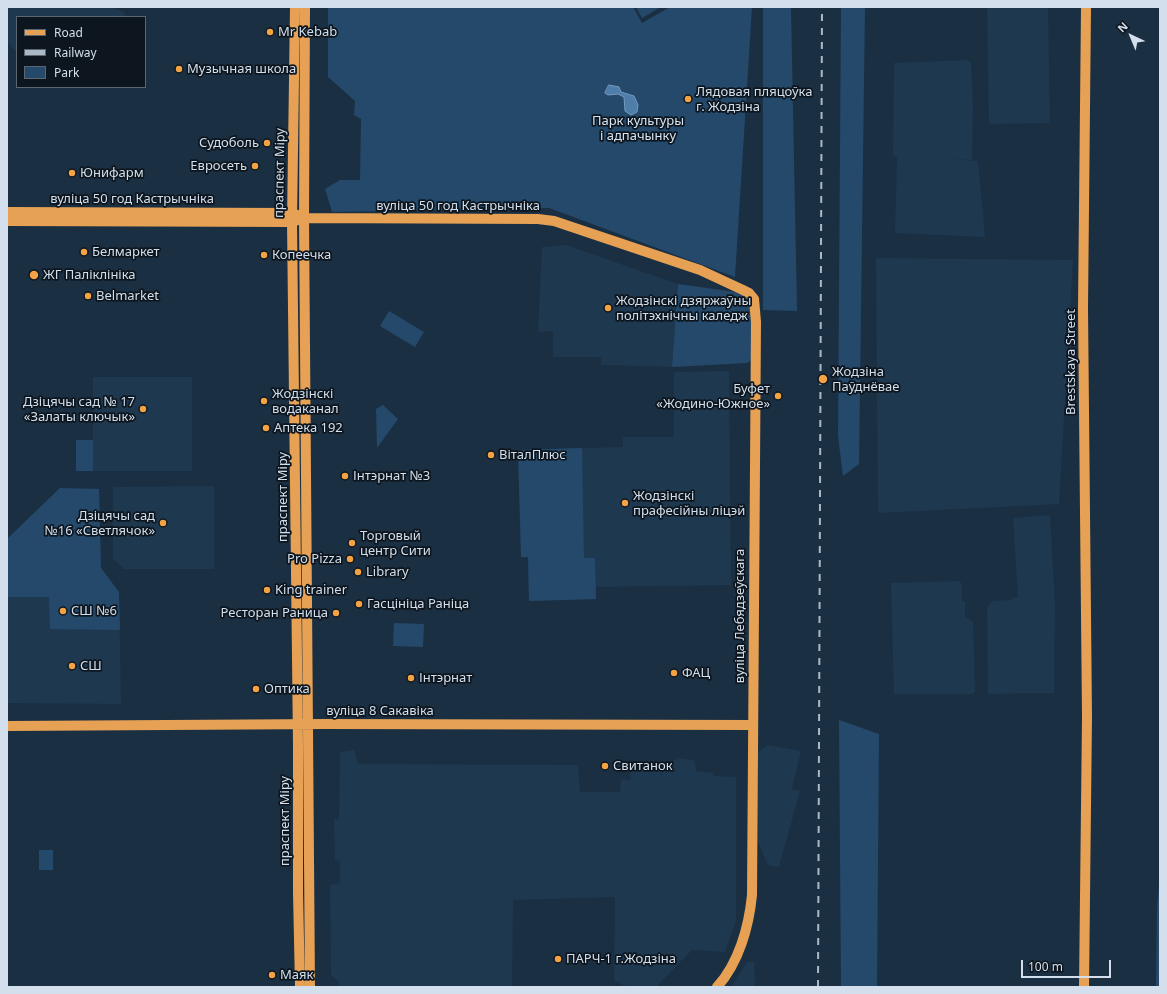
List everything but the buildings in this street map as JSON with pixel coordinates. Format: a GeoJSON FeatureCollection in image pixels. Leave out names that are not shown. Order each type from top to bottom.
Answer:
{"type":"FeatureCollection","features":[{"type":"Feature","properties":{"kind":"main road","name":"праспект Міру"},"geometry":{"type":"LineString","coordinates":[[296,7],[300,37],[304,218],[300,420],[303,876],[300,987]]}},
{"type":"Feature","properties":{"kind":"main road","name":"праспект Міру"},"geometry":{"type":"LineString","coordinates":[[300,420],[292,217],[300,37],[305,7]]}},
{"type":"Feature","properties":{"kind":"main road","name":"Brestskaya Street"},"geometry":{"type":"LineString","coordinates":[[1084,987],[1087,717],[1083,308],[1086,7]]}},
{"type":"Feature","properties":{"kind":"main road","name":"вуліца 50 год Кастрычніка"},"geometry":{"type":"LineString","coordinates":[[7,212],[304,218],[546,220],[561,223],[700,270]]}},
{"type":"Feature","properties":{"kind":"main road","name":"вуліца 50 год Кастрычніка"},"geometry":{"type":"LineString","coordinates":[[7,221],[292,217]]}},
{"type":"Feature","properties":{"kind":"main road","name":"вуліца Лебядзеўскага"},"geometry":{"type":"LineString","coordinates":[[700,270],[750,293],[755,305],[753,725],[750,908],[734,962],[717,987]]}},
{"type":"Feature","properties":{"kind":"main road","name":"вуліца 8 Сакавіка"},"geometry":{"type":"LineString","coordinates":[[7,726],[302,724],[753,725]]}},
{"type":"Feature","properties":{"kind":"main road","name":"праспект Міру"},"geometry":{"type":"LineString","coordinates":[[303,876],[310,987]]}},
{"type":"Feature","properties":{"kind":"shaded area"},"geometry":{"type":"Polygon","coordinates":[[[7,7],[111,7],[124,12],[125,16],[16,16],[16,52],[7,42],[7,7]]]}},
{"type":"Feature","properties":{"kind":"shaded area"},"geometry":{"type":"Polygon","coordinates":[[[987,7],[1048,7],[1050,123],[989,124],[987,7]]]}},
{"type":"Feature","properties":{"kind":"shaded area"},"geometry":{"type":"Polygon","coordinates":[[[968,60],[971,63],[973,105],[972,160],[948,159],[978,161],[985,237],[895,233],[897,157],[893,156],[894,63],[968,60]]]}},
{"type":"Feature","properties":{"kind":"shaded area"},"geometry":{"type":"Polygon","coordinates":[[[609,85],[619,87],[621,92],[634,96],[638,105],[637,112],[631,115],[625,111],[624,97],[618,94],[608,95],[605,93],[609,85]]]}},
{"type":"Feature","properties":{"kind":"shaded area","name":"Жодзінскі дзяржаўны політэхнічны каледж"},"geometry":{"type":"Polygon","coordinates":[[[566,245],[678,284],[672,367],[601,365],[601,357],[553,357],[553,331],[538,332],[542,247],[566,245]]]}},
{"type":"Feature","properties":{"kind":"shaded area"},"geometry":{"type":"Polygon","coordinates":[[[876,258],[1073,260],[1059,504],[878,513],[876,258]]]}},
{"type":"Feature","properties":{"kind":"shaded area","name":"Жодзінскі прафесійны ліцэй"},"geometry":{"type":"Polygon","coordinates":[[[729,371],[731,585],[596,587],[596,599],[529,601],[528,557],[521,557],[518,450],[623,447],[623,437],[674,437],[674,372],[729,371]]]}},
{"type":"Feature","properties":{"kind":"shaded area","name":"Дзіцячы сад № 17 «Залаты ключык»"},"geometry":{"type":"Polygon","coordinates":[[[93,377],[192,377],[192,471],[93,471],[93,377]]]}},
{"type":"Feature","properties":{"kind":"shaded area","name":"Дзіцячы сад №16 «Светлячок»"},"geometry":{"type":"Polygon","coordinates":[[[214,486],[214,569],[124,569],[113,559],[113,487],[214,486]]]}},
{"type":"Feature","properties":{"kind":"shaded area","name":"СШ №6"},"geometry":{"type":"Polygon","coordinates":[[[60,488],[99,489],[101,568],[119,592],[121,704],[7,703],[7,539],[60,488]]]}},
{"type":"Feature","properties":{"kind":"shaded area"},"geometry":{"type":"Polygon","coordinates":[[[1050,515],[1055,605],[1054,693],[988,694],[987,608],[992,601],[1012,600],[1012,598],[1018,597],[1013,518],[1050,515]]]}},
{"type":"Feature","properties":{"kind":"shaded area"},"geometry":{"type":"Polygon","coordinates":[[[959,581],[962,584],[962,601],[965,601],[965,616],[973,622],[975,692],[972,694],[894,694],[891,583],[959,581]]]}},
{"type":"Feature","properties":{"kind":"shaded area"},"geometry":{"type":"Polygon","coordinates":[[[767,745],[801,751],[792,789],[800,791],[779,867],[768,865],[757,840],[758,752],[767,745]]]}},
{"type":"Feature","properties":{"kind":"shaded area"},"geometry":{"type":"Polygon","coordinates":[[[354,750],[358,764],[578,765],[580,792],[620,792],[621,779],[630,780],[630,771],[672,771],[673,760],[677,760],[677,758],[694,760],[696,771],[713,773],[713,776],[736,777],[736,922],[725,952],[692,950],[656,987],[626,987],[614,980],[615,897],[513,900],[512,987],[339,987],[339,982],[331,975],[330,885],[340,883],[340,861],[335,860],[334,818],[339,820],[340,752],[354,750]]]}},
{"type":"Feature","properties":{"kind":"shaded area"},"geometry":{"type":"Polygon","coordinates":[[[747,962],[754,962],[755,987],[731,987],[747,962]]]}},
{"type":"Feature","properties":{"kind":"green space","name":"Парк культуры і адпачынку"},"geometry":{"type":"Polygon","coordinates":[[[328,7],[633,7],[642,23],[670,7],[752,7],[735,277],[549,208],[332,212],[325,189],[340,180],[360,180],[361,119],[354,115],[355,101],[328,77],[328,7]]]}},
{"type":"Feature","properties":{"kind":"green space"},"geometry":{"type":"Polygon","coordinates":[[[636,7],[661,7],[642,18],[636,7]]]}},
{"type":"Feature","properties":{"kind":"green space"},"geometry":{"type":"Polygon","coordinates":[[[763,7],[791,7],[797,311],[763,310],[763,7]]]}},
{"type":"Feature","properties":{"kind":"green space"},"geometry":{"type":"Polygon","coordinates":[[[841,7],[865,7],[859,464],[843,476],[838,436],[841,7]]]}},
{"type":"Feature","properties":{"kind":"green space"},"geometry":{"type":"Polygon","coordinates":[[[678,284],[743,293],[753,307],[753,359],[747,363],[672,367],[678,284]]]}},
{"type":"Feature","properties":{"kind":"green space"},"geometry":{"type":"Polygon","coordinates":[[[389,311],[424,332],[415,347],[380,326],[389,311]]]}},
{"type":"Feature","properties":{"kind":"green space"},"geometry":{"type":"Polygon","coordinates":[[[383,405],[398,419],[377,448],[376,409],[383,405]]]}},
{"type":"Feature","properties":{"kind":"green space"},"geometry":{"type":"Polygon","coordinates":[[[76,440],[93,440],[93,471],[76,471],[76,440]]]}},
{"type":"Feature","properties":{"kind":"green space"},"geometry":{"type":"Polygon","coordinates":[[[582,448],[584,558],[595,558],[596,599],[529,601],[528,557],[521,557],[518,450],[582,448]]]}},
{"type":"Feature","properties":{"kind":"green space"},"geometry":{"type":"Polygon","coordinates":[[[60,488],[99,489],[101,568],[119,592],[120,630],[50,629],[49,597],[7,597],[7,539],[60,488]]]}},
{"type":"Feature","properties":{"kind":"green space"},"geometry":{"type":"Polygon","coordinates":[[[394,623],[424,624],[423,647],[393,646],[394,623]]]}},
{"type":"Feature","properties":{"kind":"green space"},"geometry":{"type":"Polygon","coordinates":[[[839,720],[879,734],[877,987],[841,987],[839,720]]]}},
{"type":"Feature","properties":{"kind":"green space"},"geometry":{"type":"Polygon","coordinates":[[[39,850],[53,850],[53,870],[39,870],[39,850]]]}},
{"type":"Feature","properties":{"kind":"green space"},"geometry":{"type":"Polygon","coordinates":[[[1160,872],[1160,987],[1156,987],[1157,908],[1160,872]]]}},
{"type":"Feature","properties":{"kind":"railway"},"geometry":{"type":"LineString","coordinates":[[818,987],[822,7]]}},
{"type":"Feature","properties":{"kind":"place","name":"Mr Kebab"},"geometry":{"type":"Point","coordinates":[270,32]}},
{"type":"Feature","properties":{"kind":"place","name":"Музычная школа"},"geometry":{"type":"Point","coordinates":[179,69]}},
{"type":"Feature","properties":{"kind":"place","name":"Лядовая пляцоўка г. Жодзіна"},"geometry":{"type":"Point","coordinates":[688,99]}},
{"type":"Feature","properties":{"kind":"place","name":"Судоболь"},"geometry":{"type":"Point","coordinates":[267,143]}},
{"type":"Feature","properties":{"kind":"place","name":"Евросеть"},"geometry":{"type":"Point","coordinates":[255,166]}},
{"type":"Feature","properties":{"kind":"place","name":"Юнифарм"},"geometry":{"type":"Point","coordinates":[72,173]}},
{"type":"Feature","properties":{"kind":"place","name":"Белмаркет"},"geometry":{"type":"Point","coordinates":[84,252]}},
{"type":"Feature","properties":{"kind":"place","name":"Копеечка"},"geometry":{"type":"Point","coordinates":[264,255]}},
{"type":"Feature","properties":{"kind":"place","name":"ЖГ Паліклініка"},"geometry":{"type":"Point","coordinates":[34,275]}},
{"type":"Feature","properties":{"kind":"place","name":"Belmarket"},"geometry":{"type":"Point","coordinates":[88,296]}},
{"type":"Feature","properties":{"kind":"place","name":"Жодзінскі дзяржаўны політэхнічны каледж"},"geometry":{"type":"Point","coordinates":[608,308]}},
{"type":"Feature","properties":{"kind":"place","name":"Жодзіна Паўднёвае"},"geometry":{"type":"Point","coordinates":[823,379]}},
{"type":"Feature","properties":{"kind":"place","name":"Буфет «Жодино-Южное»"},"geometry":{"type":"Point","coordinates":[778,396]}},
{"type":"Feature","properties":{"kind":"place","name":"Жодзінскі водаканал"},"geometry":{"type":"Point","coordinates":[264,401]}},
{"type":"Feature","properties":{"kind":"place","name":"Дзіцячы сад № 17 «Залаты ключык»"},"geometry":{"type":"Point","coordinates":[143,409]}},
{"type":"Feature","properties":{"kind":"place","name":"Аптека 192"},"geometry":{"type":"Point","coordinates":[266,428]}},
{"type":"Feature","properties":{"kind":"place","name":"ВіталПлюс"},"geometry":{"type":"Point","coordinates":[491,455]}},
{"type":"Feature","properties":{"kind":"place","name":"Інтэрнат №3"},"geometry":{"type":"Point","coordinates":[345,476]}},
{"type":"Feature","properties":{"kind":"place","name":"Жодзінскі прафесійны ліцэй"},"geometry":{"type":"Point","coordinates":[625,503]}},
{"type":"Feature","properties":{"kind":"place","name":"Дзіцячы сад №16 «Светлячок»"},"geometry":{"type":"Point","coordinates":[163,523]}},
{"type":"Feature","properties":{"kind":"place","name":"Торговый центр Сити"},"geometry":{"type":"Point","coordinates":[352,543]}},
{"type":"Feature","properties":{"kind":"place","name":"Pro Pizza"},"geometry":{"type":"Point","coordinates":[350,559]}},
{"type":"Feature","properties":{"kind":"place","name":"Library"},"geometry":{"type":"Point","coordinates":[358,572]}},
{"type":"Feature","properties":{"kind":"place","name":"King trainer"},"geometry":{"type":"Point","coordinates":[267,590]}},
{"type":"Feature","properties":{"kind":"place","name":"Гасцініца Раніца"},"geometry":{"type":"Point","coordinates":[359,604]}},
{"type":"Feature","properties":{"kind":"place","name":"СШ №6"},"geometry":{"type":"Point","coordinates":[63,611]}},
{"type":"Feature","properties":{"kind":"place","name":"Ресторан Раница"},"geometry":{"type":"Point","coordinates":[336,613]}},
{"type":"Feature","properties":{"kind":"place","name":"СШ"},"geometry":{"type":"Point","coordinates":[72,666]}},
{"type":"Feature","properties":{"kind":"place","name":"ФАЦ"},"geometry":{"type":"Point","coordinates":[674,673]}},
{"type":"Feature","properties":{"kind":"place","name":"Інтэрнат"},"geometry":{"type":"Point","coordinates":[411,678]}},
{"type":"Feature","properties":{"kind":"place","name":"Оптика"},"geometry":{"type":"Point","coordinates":[256,689]}},
{"type":"Feature","properties":{"kind":"place","name":"Свитанок"},"geometry":{"type":"Point","coordinates":[605,766]}},
{"type":"Feature","properties":{"kind":"place","name":"ПАРЧ-1 г.Жодзіна"},"geometry":{"type":"Point","coordinates":[558,959]}},
{"type":"Feature","properties":{"kind":"place","name":"Маяк"},"geometry":{"type":"Point","coordinates":[272,975]}}]}
